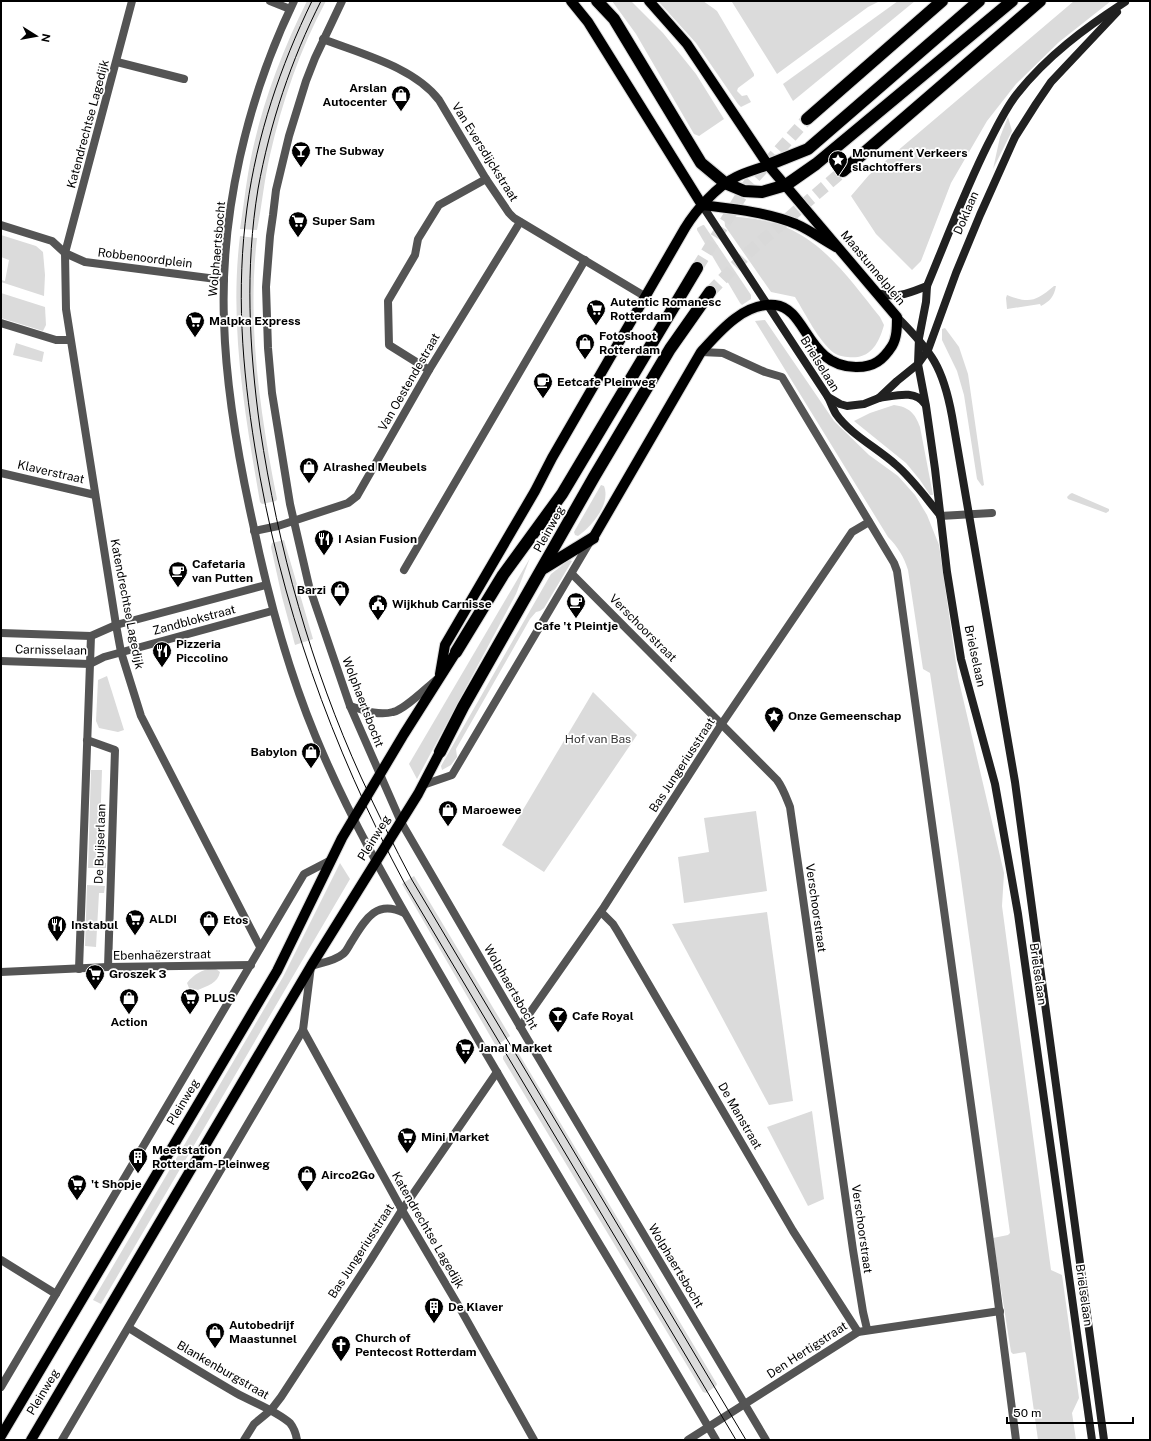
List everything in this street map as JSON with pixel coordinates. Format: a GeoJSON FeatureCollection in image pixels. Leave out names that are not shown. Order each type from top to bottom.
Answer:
{"type":"FeatureCollection","features":[{"type":"Feature","properties":{"kind":"highway"},"geometry":{"type":"LineString","coordinates":[[597,1],[614,19],[701,163],[725,183],[744,192],[762,192],[786,185],[816,164],[842,144],[1012,1]]}},
{"type":"Feature","properties":{"kind":"highway"},"geometry":{"type":"LineString","coordinates":[[807,119],[942,1]]}},
{"type":"Feature","properties":{"kind":"highway"},"geometry":{"type":"LineString","coordinates":[[768,165],[808,149],[979,1]]}},
{"type":"Feature","properties":{"kind":"highway"},"geometry":{"type":"LineString","coordinates":[[843,171],[1040,1]]}},
{"type":"Feature","properties":{"kind":"highway","name":"Pleinweg"},"geometry":{"type":"LineString","coordinates":[[456,652],[503,575],[562,494],[697,268]]}},
{"type":"Feature","properties":{"kind":"highway","name":"Pleinweg"},"geometry":{"type":"LineString","coordinates":[[440,752],[463,707],[543,569],[594,477],[670,350],[710,292]]}},
{"type":"Feature","properties":{"kind":"highway"},"geometry":{"type":"LineString","coordinates":[[543,569],[593,538]]}},
{"type":"Feature","properties":{"kind":"main road"},"geometry":{"type":"LineString","coordinates":[[571,1],[588,22],[702,205],[768,304],[739,315],[723,327],[701,352],[593,538]]}},
{"type":"Feature","properties":{"kind":"main road","name":"Maastunnelplein"},"geometry":{"type":"LineString","coordinates":[[650,1],[687,44],[768,165],[897,317],[894,343],[886,355],[875,364],[868,366],[842,366],[827,359],[788,310],[784,307],[768,304]]}},
{"type":"Feature","properties":{"kind":"main road","name":"Doklaan"},"geometry":{"type":"LineString","coordinates":[[919,338],[926,302],[927,286],[975,169],[1002,115],[1017,94],[1060,49],[1094,23],[1126,2]]}},
{"type":"Feature","properties":{"kind":"main road","name":"Doklaan"},"geometry":{"type":"LineString","coordinates":[[828,397],[840,404],[851,406],[864,404],[880,398],[897,381],[918,364],[928,350],[980,214],[1015,137],[1052,82],[1126,2]]}},
{"type":"Feature","properties":{"kind":"main road"},"geometry":{"type":"LineString","coordinates":[[646,297],[685,228],[702,205],[725,183],[736,177],[768,165]]}},
{"type":"Feature","properties":{"kind":"main road"},"geometry":{"type":"LineString","coordinates":[[702,205],[740,209],[772,216],[797,225],[842,251]]}},
{"type":"Feature","properties":{"kind":"main road"},"geometry":{"type":"LineString","coordinates":[[878,293],[887,296],[898,296],[927,286]]}},
{"type":"Feature","properties":{"kind":"main road","name":"Pleinweg"},"geometry":{"type":"LineString","coordinates":[[440,677],[445,645],[646,297]]}},
{"type":"Feature","properties":{"kind":"main road","name":"Brielselaan"},"geometry":{"type":"LineString","coordinates":[[768,304],[828,397],[840,419],[870,445],[896,464],[940,516]]}},
{"type":"Feature","properties":{"kind":"main road","name":"Brielselaan"},"geometry":{"type":"LineString","coordinates":[[897,317],[919,338],[936,362],[948,396],[1014,782],[1104,1440]]}},
{"type":"Feature","properties":{"kind":"main road","name":"Brielselaan"},"geometry":{"type":"LineString","coordinates":[[919,338],[918,364],[926,406],[947,572],[961,659],[995,784],[1017,907],[1092,1440]]}},
{"type":"Feature","properties":{"kind":"main road"},"geometry":{"type":"LineString","coordinates":[[880,398],[914,395],[921,399],[926,406]]}},
{"type":"Feature","properties":{"kind":"main road","name":"Pleinweg"},"geometry":{"type":"LineString","coordinates":[[1,1436],[277,971],[331,860],[380,776],[456,652]]}},
{"type":"Feature","properties":{"kind":"main road","name":"Pleinweg"},"geometry":{"type":"LineString","coordinates":[[31,1440],[311,966],[423,785],[440,752]]}},
{"type":"Feature","properties":{"kind":"street","name":"Katendrechtse Lagedijk"},"geometry":{"type":"LineString","coordinates":[[132,1],[65,254],[66,309],[70,340],[116,625],[122,652],[141,716],[260,947]]}},
{"type":"Feature","properties":{"kind":"street"},"geometry":{"type":"LineString","coordinates":[[270,1],[290,9]]}},
{"type":"Feature","properties":{"kind":"street","name":"Wolphaertsbocht"},"geometry":{"type":"LineString","coordinates":[[294,1],[269,61],[254,104],[242,147],[229,223],[224,280],[225,332],[232,411],[243,479],[272,611],[302,702],[316,738],[354,820],[404,913],[496,1072],[716,1440]]}},
{"type":"Feature","properties":{"kind":"street","name":"Wolphaertsbocht"},"geometry":{"type":"LineString","coordinates":[[342,1],[323,39],[304,88],[291,129],[282,164],[270,236],[267,273],[268,348],[272,393],[294,520],[309,586],[350,706],[401,822],[520,1027],[766,1440]]}},
{"type":"Feature","properties":{"kind":"street","name":"Van Eversdijckstraat"},"geometry":{"type":"LineString","coordinates":[[323,39],[408,73],[431,90],[439,100],[486,179],[509,213],[520,222],[646,297]]}},
{"type":"Feature","properties":{"kind":"street"},"geometry":{"type":"LineString","coordinates":[[117,62],[184,79]]}},
{"type":"Feature","properties":{"kind":"street"},"geometry":{"type":"LineString","coordinates":[[429,370],[389,345],[388,301],[415,255],[418,239],[439,204],[486,179]]}},
{"type":"Feature","properties":{"kind":"street","name":"Van Oestendestraat"},"geometry":{"type":"LineString","coordinates":[[294,520],[348,503],[357,496],[429,370],[520,222]]}},
{"type":"Feature","properties":{"kind":"street"},"geometry":{"type":"LineString","coordinates":[[1,225],[52,241],[65,254]]}},
{"type":"Feature","properties":{"kind":"street","name":"Robbenoordplein"},"geometry":{"type":"LineString","coordinates":[[65,254],[86,262],[224,280]]}},
{"type":"Feature","properties":{"kind":"street"},"geometry":{"type":"LineString","coordinates":[[404,570],[585,260]]}},
{"type":"Feature","properties":{"kind":"street"},"geometry":{"type":"LineString","coordinates":[[1,324],[56,340],[70,340]]}},
{"type":"Feature","properties":{"kind":"street"},"geometry":{"type":"LineString","coordinates":[[701,352],[723,353],[764,372],[782,377],[894,563],[1000,1311],[1016,1440]]}},
{"type":"Feature","properties":{"kind":"street","name":"Klaverstraat"},"geometry":{"type":"LineString","coordinates":[[1,473],[95,494]]}},
{"type":"Feature","properties":{"kind":"street"},"geometry":{"type":"LineString","coordinates":[[940,516],[992,513]]}},
{"type":"Feature","properties":{"kind":"street"},"geometry":{"type":"LineString","coordinates":[[254,531],[278,526],[294,520]]}},
{"type":"Feature","properties":{"kind":"street","name":"Bas Jungeriusstraat"},"geometry":{"type":"LineString","coordinates":[[520,1027],[601,912],[722,725],[852,532],[869,522]]}},
{"type":"Feature","properties":{"kind":"street"},"geometry":{"type":"LineString","coordinates":[[423,785],[452,775],[593,538]]}},
{"type":"Feature","properties":{"kind":"street","name":"Verschoorstraat"},"geometry":{"type":"LineString","coordinates":[[572,574],[777,780],[782,787],[790,807],[853,1250],[867,1330]]}},
{"type":"Feature","properties":{"kind":"street","name":"Zandblokstraat"},"geometry":{"type":"LineString","coordinates":[[116,625],[266,584]]}},
{"type":"Feature","properties":{"kind":"street","name":"Zandblokstraat"},"geometry":{"type":"LineString","coordinates":[[122,652],[272,611]]}},
{"type":"Feature","properties":{"kind":"street","name":"Carnisselaan"},"geometry":{"type":"LineString","coordinates":[[1,633],[91,636],[116,625]]}},
{"type":"Feature","properties":{"kind":"street","name":"De Buijserlaan"},"geometry":{"type":"LineString","coordinates":[[80,968],[91,636]]}},
{"type":"Feature","properties":{"kind":"street","name":"Carnisselaan"},"geometry":{"type":"LineString","coordinates":[[1,661],[90,664],[104,657],[122,652]]}},
{"type":"Feature","properties":{"kind":"street","name":"Pleinweg"},"geometry":{"type":"LineString","coordinates":[[350,706],[364,711],[381,714],[395,712],[403,708],[440,677]]}},
{"type":"Feature","properties":{"kind":"street","name":"De Buijserlaan"},"geometry":{"type":"LineString","coordinates":[[87,740],[115,750],[108,967]]}},
{"type":"Feature","properties":{"kind":"street","name":"Pleinweg"},"geometry":{"type":"LineString","coordinates":[[1,1387],[304,874],[331,860]]}},
{"type":"Feature","properties":{"kind":"street"},"geometry":{"type":"LineString","coordinates":[[311,966],[344,954],[365,921],[375,912],[384,908],[390,908],[404,913]]}},
{"type":"Feature","properties":{"kind":"street","name":"De Manstraat"},"geometry":{"type":"LineString","coordinates":[[601,912],[618,932],[793,1231],[858,1332]]}},
{"type":"Feature","properties":{"kind":"street","name":"Ebenhaëzerstraat"},"geometry":{"type":"LineString","coordinates":[[1,972],[108,967],[251,965]]}},
{"type":"Feature","properties":{"kind":"street","name":"Pleinweg"},"geometry":{"type":"LineString","coordinates":[[62,1440],[303,1030],[311,966]]}},
{"type":"Feature","properties":{"kind":"street","name":"Katendrechtse Lagedijk"},"geometry":{"type":"LineString","coordinates":[[303,1030],[402,1210],[461,1310],[534,1440]]}},
{"type":"Feature","properties":{"kind":"street","name":"Bas Jungeriusstraat"},"geometry":{"type":"LineString","coordinates":[[244,1440],[254,1424],[271,1410],[281,1397],[402,1210],[496,1072]]}},
{"type":"Feature","properties":{"kind":"street"},"geometry":{"type":"LineString","coordinates":[[1,1260],[56,1294]]}},
{"type":"Feature","properties":{"kind":"street","name":"Den Hertigstraat"},"geometry":{"type":"LineString","coordinates":[[688,1440],[858,1332],[1000,1311]]}},
{"type":"Feature","properties":{"kind":"street","name":"Blankenburgstraat"},"geometry":{"type":"LineString","coordinates":[[128,1328],[253,1403],[271,1410],[290,1423],[297,1440]]}},
{"type":"Feature","properties":{"kind":"green space"},"geometry":{"type":"Polygon","coordinates":[[[307,1],[326,1],[300,57],[280,115],[268,164],[257,230],[240,229],[252,152],[264,107],[279,64],[307,1]]]}},
{"type":"Feature","properties":{"kind":"green space"},"geometry":{"type":"Polygon","coordinates":[[[612,1],[631,1],[663,33],[696,74],[724,119],[699,136],[694,134],[636,34],[612,1]]]}},
{"type":"Feature","properties":{"kind":"green space"},"geometry":{"type":"Polygon","coordinates":[[[658,1],[703,1],[717,11],[754,74],[754,76],[738,88],[737,91],[742,96],[747,95],[751,102],[741,107],[738,104],[696,43],[658,1]]]}},
{"type":"Feature","properties":{"kind":"green space"},"geometry":{"type":"Polygon","coordinates":[[[880,1],[868,7],[777,74],[732,2],[880,1]]]}},
{"type":"Feature","properties":{"kind":"green space"},"geometry":{"type":"Polygon","coordinates":[[[898,1],[915,1],[793,101],[783,84],[898,1]]]}},
{"type":"Feature","properties":{"kind":"green space"},"geometry":{"type":"Polygon","coordinates":[[[1074,1],[1111,1],[1059,42],[1016,84],[987,121],[951,183],[921,261],[912,270],[876,234],[851,196],[869,175],[1074,1]]]}},
{"type":"Feature","properties":{"kind":"green space"},"geometry":{"type":"Polygon","coordinates":[[[1008,117],[1012,131],[993,169],[1000,137],[1008,117]]]}},
{"type":"Feature","properties":{"kind":"green space"},"geometry":{"type":"Polygon","coordinates":[[[724,216],[758,220],[776,224],[792,230],[806,238],[830,257],[880,317],[884,325],[876,345],[868,353],[858,357],[842,356],[834,353],[828,348],[818,335],[795,297],[771,292],[725,226],[724,216]]]}},
{"type":"Feature","properties":{"kind":"green space"},"geometry":{"type":"Polygon","coordinates":[[[703,225],[751,295],[751,299],[742,305],[697,230],[697,228],[703,225]]]}},
{"type":"Feature","properties":{"kind":"green space"},"geometry":{"type":"Polygon","coordinates":[[[1,235],[36,246],[43,252],[45,275],[44,296],[1,282],[1,280],[5,281],[9,260],[1,257],[1,235]]]}},
{"type":"Feature","properties":{"kind":"green space"},"geometry":{"type":"Polygon","coordinates":[[[240,236],[257,238],[254,271],[254,336],[265,434],[277,499],[276,501],[262,504],[260,502],[249,436],[240,370],[236,303],[240,236]]]}},
{"type":"Feature","properties":{"kind":"green space"},"geometry":{"type":"Polygon","coordinates":[[[1056,286],[1053,296],[1041,306],[1040,304],[1007,309],[1007,295],[1022,300],[1032,300],[1056,286]]]}},
{"type":"Feature","properties":{"kind":"green space"},"geometry":{"type":"Polygon","coordinates":[[[1,293],[45,307],[46,325],[43,331],[1,318],[1,293]]]}},
{"type":"Feature","properties":{"kind":"green space"},"geometry":{"type":"Polygon","coordinates":[[[765,320],[834,421],[869,455],[898,476],[915,495],[927,515],[939,545],[958,677],[1004,873],[1002,906],[1051,1270],[1062,1275],[1079,1398],[1072,1413],[1076,1440],[1038,1440],[1026,1354],[1025,1352],[1013,1354],[1011,1352],[993,1238],[1008,1235],[1010,1233],[958,857],[930,673],[923,669],[908,570],[900,552],[888,537],[755,321],[765,320]]]}},
{"type":"Feature","properties":{"kind":"green space"},"geometry":{"type":"Polygon","coordinates":[[[945,328],[959,347],[968,374],[984,485],[982,486],[977,479],[964,395],[957,371],[942,340],[942,329],[945,328]]]}},
{"type":"Feature","properties":{"kind":"green space"},"geometry":{"type":"Polygon","coordinates":[[[16,343],[44,352],[42,362],[13,355],[16,343]]]}},
{"type":"Feature","properties":{"kind":"green space"},"geometry":{"type":"Polygon","coordinates":[[[894,405],[908,409],[914,414],[918,422],[933,495],[930,495],[906,463],[854,421],[870,413],[894,405]]]}},
{"type":"Feature","properties":{"kind":"green space"},"geometry":{"type":"Polygon","coordinates":[[[601,485],[604,486],[605,493],[603,507],[594,521],[583,532],[578,536],[575,535],[574,532],[601,485]]]}},
{"type":"Feature","properties":{"kind":"green space"},"geometry":{"type":"Polygon","coordinates":[[[1072,493],[1109,509],[1109,511],[1106,513],[1068,499],[1067,497],[1072,493]]]}},
{"type":"Feature","properties":{"kind":"green space"},"geometry":{"type":"Polygon","coordinates":[[[284,540],[313,639],[295,645],[282,597],[271,547],[272,543],[284,540]]]}},
{"type":"Feature","properties":{"kind":"green space"},"geometry":{"type":"Polygon","coordinates":[[[530,558],[516,594],[417,779],[409,764],[530,558]]]}},
{"type":"Feature","properties":{"kind":"green space"},"geometry":{"type":"Polygon","coordinates":[[[569,560],[572,561],[544,608],[536,612],[530,619],[456,749],[457,757],[451,765],[442,770],[441,766],[551,574],[569,560]]]}},
{"type":"Feature","properties":{"kind":"green space"},"geometry":{"type":"Polygon","coordinates":[[[107,676],[124,730],[118,732],[99,728],[96,721],[98,680],[107,676]]]}},
{"type":"Feature","properties":{"kind":"green space","name":"Hof van Bas"},"geometry":{"type":"Polygon","coordinates":[[[593,692],[637,735],[544,872],[502,845],[593,692]]]}},
{"type":"Feature","properties":{"kind":"green space"},"geometry":{"type":"Polygon","coordinates":[[[91,770],[102,770],[99,863],[106,863],[106,868],[88,868],[91,770]]]}},
{"type":"Feature","properties":{"kind":"green space"},"geometry":{"type":"Polygon","coordinates":[[[756,811],[767,891],[684,903],[678,857],[709,852],[704,818],[756,811]]]}},
{"type":"Feature","properties":{"kind":"green space"},"geometry":{"type":"Polygon","coordinates":[[[340,863],[350,879],[101,1304],[93,1300],[283,977],[340,863]]]}},
{"type":"Feature","properties":{"kind":"green space"},"geometry":{"type":"Polygon","coordinates":[[[414,876],[510,1036],[496,1046],[402,884],[414,876]]]}},
{"type":"Feature","properties":{"kind":"green space"},"geometry":{"type":"Polygon","coordinates":[[[87,885],[105,886],[104,893],[99,893],[96,947],[85,946],[87,885]]]}},
{"type":"Feature","properties":{"kind":"green space"},"geometry":{"type":"Polygon","coordinates":[[[767,912],[793,1101],[769,1105],[672,924],[767,912]]]}},
{"type":"Feature","properties":{"kind":"green space"},"geometry":{"type":"Polygon","coordinates":[[[212,968],[220,972],[215,981],[198,990],[189,988],[187,983],[192,977],[202,971],[212,968]]]}},
{"type":"Feature","properties":{"kind":"green space"},"geometry":{"type":"Polygon","coordinates":[[[516,1049],[717,1384],[706,1393],[703,1392],[503,1059],[503,1056],[516,1049]]]}},
{"type":"Feature","properties":{"kind":"green space"},"geometry":{"type":"Polygon","coordinates":[[[812,1111],[824,1199],[808,1206],[767,1127],[812,1111]]]}},
{"type":"Feature","properties":{"kind":"tunnel"},"geometry":{"type":"LineString","coordinates":[[697,268],[748,185],[807,119]]}},
{"type":"Feature","properties":{"kind":"tunnel"},"geometry":{"type":"LineString","coordinates":[[710,292],[750,251],[843,171]]}},
{"type":"Feature","properties":{"kind":"tram line"},"geometry":{"type":"LineString","coordinates":[[312,1],[300,26],[280,76],[271,102],[257,154],[247,208],[241,299],[244,358],[250,418],[266,506],[294,618],[332,726],[354,779],[378,832],[405,884],[736,1440]]}},
{"type":"Feature","properties":{"kind":"tram line"},"geometry":{"type":"LineString","coordinates":[[321,1],[300,46],[275,116],[258,189],[251,248],[250,308],[256,398],[267,473],[276,518],[298,606],[312,650],[343,735],[373,803],[412,880],[746,1440]]}},
{"type":"Feature","properties":{"kind":"place","name":"Arslan Autocenter"},"geometry":{"type":"Point","coordinates":[401,112]}},
{"type":"Feature","properties":{"kind":"place","name":"The Subway"},"geometry":{"type":"Point","coordinates":[301,168]}},
{"type":"Feature","properties":{"kind":"place","name":"Monument Verkeers slachtoffers"},"geometry":{"type":"Point","coordinates":[838,177]}},
{"type":"Feature","properties":{"kind":"place","name":"Super Sam"},"geometry":{"type":"Point","coordinates":[298,238]}},
{"type":"Feature","properties":{"kind":"place","name":"Autentic Romanesc Rotterdam"},"geometry":{"type":"Point","coordinates":[596,326]}},
{"type":"Feature","properties":{"kind":"place","name":"Malpka Express"},"geometry":{"type":"Point","coordinates":[195,338]}},
{"type":"Feature","properties":{"kind":"place","name":"Fotoshoot Rotterdam"},"geometry":{"type":"Point","coordinates":[585,360]}},
{"type":"Feature","properties":{"kind":"place","name":"Eetcafe Pleinweg"},"geometry":{"type":"Point","coordinates":[543,399]}},
{"type":"Feature","properties":{"kind":"place","name":"Alrashed Meubels"},"geometry":{"type":"Point","coordinates":[309,484]}},
{"type":"Feature","properties":{"kind":"place","name":"I Asian Fusion"},"geometry":{"type":"Point","coordinates":[324,556]}},
{"type":"Feature","properties":{"kind":"place","name":"Cafetaria van Putten"},"geometry":{"type":"Point","coordinates":[178,588]}},
{"type":"Feature","properties":{"kind":"place","name":"Barzi"},"geometry":{"type":"Point","coordinates":[340,607]}},
{"type":"Feature","properties":{"kind":"place","name":"Cafe 't Pleintje"},"geometry":{"type":"Point","coordinates":[576,619]}},
{"type":"Feature","properties":{"kind":"place","name":"Wijkhub Carnisse"},"geometry":{"type":"Point","coordinates":[378,621]}},
{"type":"Feature","properties":{"kind":"place","name":"Pizzeria Piccolino"},"geometry":{"type":"Point","coordinates":[162,668]}},
{"type":"Feature","properties":{"kind":"place","name":"Onze Gemeenschap"},"geometry":{"type":"Point","coordinates":[774,733]}},
{"type":"Feature","properties":{"kind":"place","name":"Babylon"},"geometry":{"type":"Point","coordinates":[311,769]}},
{"type":"Feature","properties":{"kind":"place","name":"Maroewee"},"geometry":{"type":"Point","coordinates":[448,827]}},
{"type":"Feature","properties":{"kind":"place","name":"ALDI"},"geometry":{"type":"Point","coordinates":[135,936]}},
{"type":"Feature","properties":{"kind":"place","name":"Etos"},"geometry":{"type":"Point","coordinates":[209,937]}},
{"type":"Feature","properties":{"kind":"place","name":"Instabul"},"geometry":{"type":"Point","coordinates":[57,942]}},
{"type":"Feature","properties":{"kind":"place","name":"Groszek 3"},"geometry":{"type":"Point","coordinates":[95,991]}},
{"type":"Feature","properties":{"kind":"place","name":"Action"},"geometry":{"type":"Point","coordinates":[129,1015]}},
{"type":"Feature","properties":{"kind":"place","name":"PLUS"},"geometry":{"type":"Point","coordinates":[190,1015]}},
{"type":"Feature","properties":{"kind":"place","name":"Cafe Royal"},"geometry":{"type":"Point","coordinates":[558,1033]}},
{"type":"Feature","properties":{"kind":"place","name":"Janal Market"},"geometry":{"type":"Point","coordinates":[465,1065]}},
{"type":"Feature","properties":{"kind":"place","name":"Mini Market"},"geometry":{"type":"Point","coordinates":[407,1154]}},
{"type":"Feature","properties":{"kind":"place","name":"Meetstation Rotterdam-Pleinweg"},"geometry":{"type":"Point","coordinates":[138,1174]}},
{"type":"Feature","properties":{"kind":"place","name":"Airco2Go"},"geometry":{"type":"Point","coordinates":[307,1192]}},
{"type":"Feature","properties":{"kind":"place","name":"'t Shopje"},"geometry":{"type":"Point","coordinates":[77,1201]}},
{"type":"Feature","properties":{"kind":"place","name":"De Klaver"},"geometry":{"type":"Point","coordinates":[434,1324]}},
{"type":"Feature","properties":{"kind":"place","name":"Autobedrijf Maastunnel"},"geometry":{"type":"Point","coordinates":[215,1349]}},
{"type":"Feature","properties":{"kind":"place","name":"Church of Pentecost Rotterdam"},"geometry":{"type":"Point","coordinates":[341,1362]}}]}
